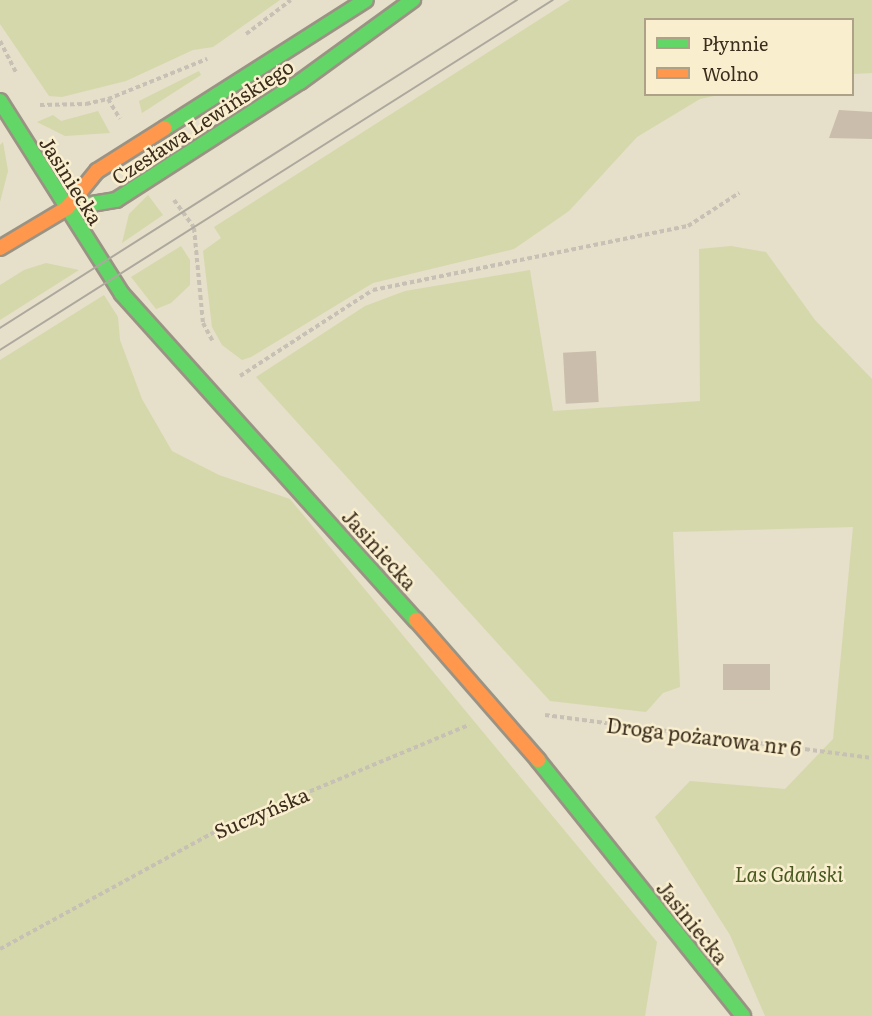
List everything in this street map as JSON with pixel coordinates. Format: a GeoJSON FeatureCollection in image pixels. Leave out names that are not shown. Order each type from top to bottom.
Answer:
{"type":"FeatureCollection","features":[{"type":"Feature","properties":{"kind":"street","name":"Czesława Lewińskiego"},"geometry":{"type":"LineString","coordinates":[[67,208],[97,171],[366,0]]}},
{"type":"Feature","properties":{"kind":"street","name":"Czesława Lewińskiego"},"geometry":{"type":"LineString","coordinates":[[67,208],[116,200],[300,82],[413,0]]}},
{"type":"Feature","properties":{"kind":"street","name":"Jasiniecka"},"geometry":{"type":"LineString","coordinates":[[0,101],[122,294],[500,712],[743,1016]]}},
{"type":"Feature","properties":{"kind":"street"},"geometry":{"type":"LineString","coordinates":[[0,248],[67,208]]}},
{"type":"Feature","properties":{"kind":"path"},"geometry":{"type":"LineString","coordinates":[[240,38],[291,0]]}},
{"type":"Feature","properties":{"kind":"path"},"geometry":{"type":"LineString","coordinates":[[11,120],[38,105],[86,104],[108,99],[175,75],[213,56]]}},
{"type":"Feature","properties":{"kind":"path"},"geometry":{"type":"LineString","coordinates":[[108,99],[135,146]]}},
{"type":"Feature","properties":{"kind":"path"},"geometry":{"type":"LineString","coordinates":[[155,176],[194,228],[203,323],[220,350]]}},
{"type":"Feature","properties":{"kind":"path"},"geometry":{"type":"LineString","coordinates":[[216,396],[241,374],[373,290],[688,226],[739,193]]}},
{"type":"Feature","properties":{"kind":"path"},"geometry":{"type":"LineString","coordinates":[[234,366],[249,383]]}},
{"type":"Feature","properties":{"kind":"path","name":"Suczyńska"},"geometry":{"type":"LineString","coordinates":[[0,948],[220,829],[500,712],[536,714]]}},
{"type":"Feature","properties":{"kind":"path","name":"Droga pożarowa nr 6"},"geometry":{"type":"LineString","coordinates":[[536,714],[872,758]]}},
{"type":"Feature","properties":{"kind":"green space"},"geometry":{"type":"Polygon","coordinates":[[[0,0],[280,0],[213,47],[193,50],[126,81],[62,97],[49,96],[0,24],[0,0]]]}},
{"type":"Feature","properties":{"kind":"green space"},"geometry":{"type":"Polygon","coordinates":[[[570,0],[872,0],[872,73],[854,74],[854,18],[644,18],[644,96],[714,96],[700,99],[637,137],[569,211],[514,249],[373,283],[251,357],[242,360],[222,345],[212,327],[203,251],[221,238],[214,227],[570,0]]]}},
{"type":"Feature","properties":{"kind":"green space"},"geometry":{"type":"Polygon","coordinates":[[[199,71],[201,75],[142,113],[139,101],[199,71]]]}},
{"type":"Feature","properties":{"kind":"green space"},"geometry":{"type":"Polygon","coordinates":[[[98,111],[110,133],[65,136],[37,122],[53,115],[61,121],[98,111]]]}},
{"type":"Feature","properties":{"kind":"green space"},"geometry":{"type":"Polygon","coordinates":[[[3,142],[8,171],[0,202],[0,145],[3,142]]]}},
{"type":"Feature","properties":{"kind":"green space"},"geometry":{"type":"Polygon","coordinates":[[[148,195],[163,215],[122,243],[129,214],[148,195]]]}},
{"type":"Feature","properties":{"kind":"green space"},"geometry":{"type":"Polygon","coordinates":[[[181,246],[190,260],[190,285],[171,303],[156,309],[131,277],[181,246]]]}},
{"type":"Feature","properties":{"kind":"green space","name":"Las Gdański"},"geometry":{"type":"Polygon","coordinates":[[[731,246],[766,252],[815,320],[872,379],[872,1016],[765,1016],[730,935],[655,817],[690,781],[785,789],[833,739],[853,527],[673,532],[680,687],[663,693],[646,712],[550,701],[256,377],[365,306],[405,291],[530,270],[553,411],[700,401],[699,249],[731,246]]]}},
{"type":"Feature","properties":{"kind":"green space"},"geometry":{"type":"Polygon","coordinates":[[[46,263],[79,270],[0,320],[0,285],[24,270],[46,263]]]}},
{"type":"Feature","properties":{"kind":"green space"},"geometry":{"type":"Polygon","coordinates":[[[104,295],[118,317],[120,340],[142,399],[172,451],[219,475],[290,499],[657,942],[645,1016],[0,1016],[0,360],[104,295]]]}},
{"type":"Feature","properties":{"kind":"building"},"geometry":{"type":"Polygon","coordinates":[[[839,110],[872,112],[872,139],[829,138],[839,110]]]}},
{"type":"Feature","properties":{"kind":"building"},"geometry":{"type":"Polygon","coordinates":[[[596,351],[599,402],[566,404],[563,353],[596,351]]]}},
{"type":"Feature","properties":{"kind":"building"},"geometry":{"type":"Polygon","coordinates":[[[723,664],[770,664],[770,690],[723,690],[723,664]]]}},
{"type":"Feature","properties":{"kind":"tram line"},"geometry":{"type":"LineString","coordinates":[[0,328],[517,0]]}},
{"type":"Feature","properties":{"kind":"tram line"},"geometry":{"type":"LineString","coordinates":[[0,350],[553,0]]}},
{"type":"Feature","properties":{"kind":"traffic: fast"},"geometry":{"type":"LineString","coordinates":[[165,128],[366,0]]}},
{"type":"Feature","properties":{"kind":"traffic: fast"},"geometry":{"type":"LineString","coordinates":[[67,208],[116,200],[300,82],[413,0]]}},
{"type":"Feature","properties":{"kind":"traffic: fast"},"geometry":{"type":"LineString","coordinates":[[0,101],[122,294],[416,620]]}},
{"type":"Feature","properties":{"kind":"traffic: fast"},"geometry":{"type":"LineString","coordinates":[[538,760],[743,1016]]}},
{"type":"Feature","properties":{"kind":"traffic: slow"},"geometry":{"type":"LineString","coordinates":[[0,248],[67,208],[97,171],[165,128]]}},
{"type":"Feature","properties":{"kind":"traffic: slow"},"geometry":{"type":"LineString","coordinates":[[416,620],[538,760]]}}]}
